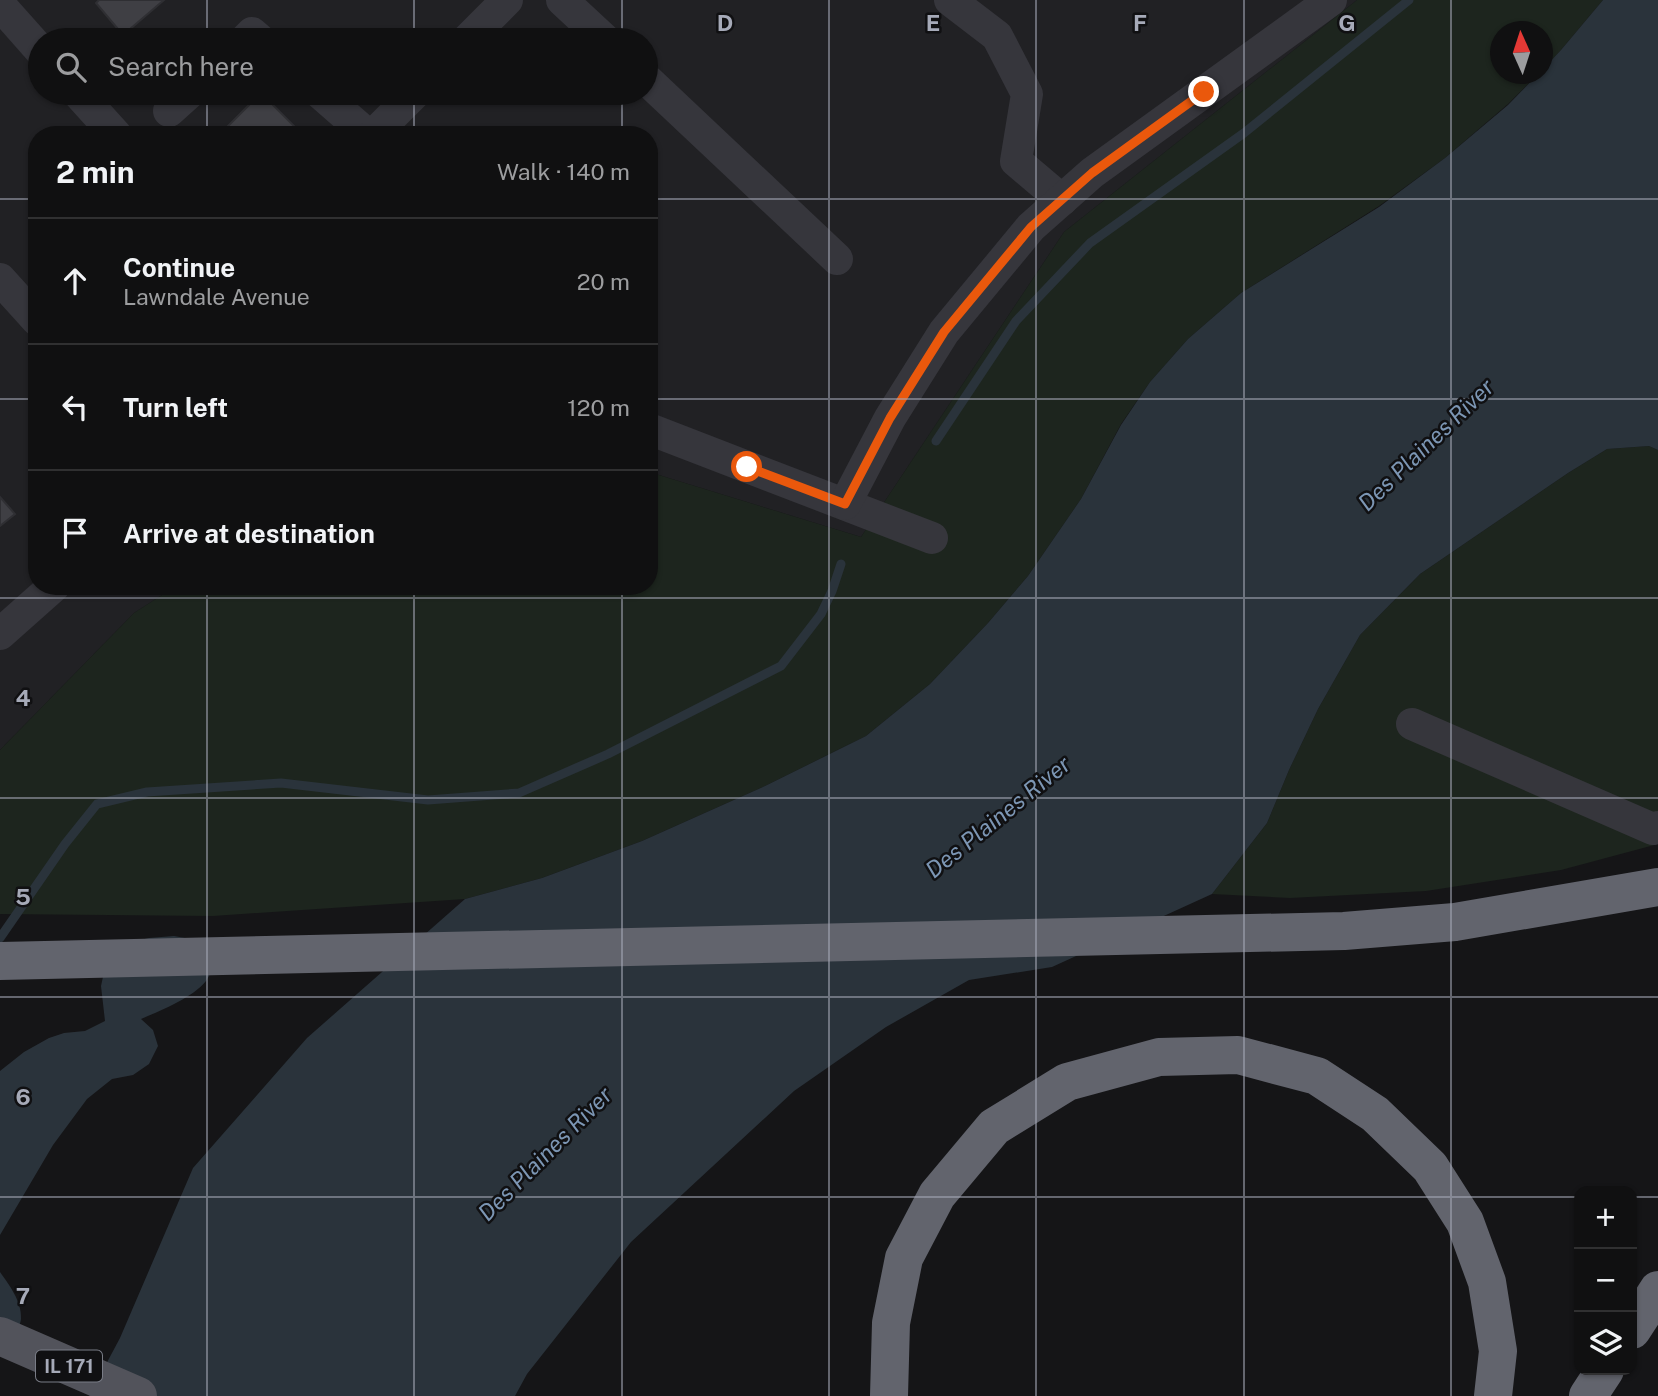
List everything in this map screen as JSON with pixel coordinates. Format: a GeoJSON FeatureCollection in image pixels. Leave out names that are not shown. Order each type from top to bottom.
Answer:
{"type":"FeatureCollection","features":[{"type":"Feature","properties":{"kind":"highway"},"geometry":{"type":"LineString","coordinates":[[0,961],[1344,931],[1455,922],[1658,887]]}},
{"type":"Feature","properties":{"kind":"highway"},"geometry":{"type":"LineString","coordinates":[[890,1396],[891,1323],[904,1258],[937,1195],[994,1127],[1067,1082],[1158,1057],[1238,1055],[1317,1076],[1375,1114],[1430,1167],[1465,1222],[1487,1282],[1498,1351],[1493,1396]]}},
{"type":"Feature","properties":{"kind":"highway"},"geometry":{"type":"LineString","coordinates":[[1637,1322],[1658,1290]]}},
{"type":"Feature","properties":{"kind":"highway"},"geometry":{"type":"LineString","coordinates":[[1588,1396],[1602,1375]]}},
{"type":"Feature","properties":{"kind":"main road","name":"IL 171"},"geometry":{"type":"LineString","coordinates":[[0,1336],[138,1396]]}},
{"type":"Feature","properties":{"kind":"street"},"geometry":{"type":"LineString","coordinates":[[479,28],[507,0]]}},
{"type":"Feature","properties":{"kind":"street"},"geometry":{"type":"LineString","coordinates":[[562,0],[592,28]]}},
{"type":"Feature","properties":{"kind":"street"},"geometry":{"type":"LineString","coordinates":[[950,0],[998,36],[1027,94],[1016,161],[1062,200]]}},
{"type":"Feature","properties":{"kind":"street"},"geometry":{"type":"LineString","coordinates":[[845,504],[890,418],[944,332],[1031,227],[1092,173],[1331,0]]}},
{"type":"Feature","properties":{"kind":"street"},"geometry":{"type":"LineString","coordinates":[[0,5],[28,36]]}},
{"type":"Feature","properties":{"kind":"street"},"geometry":{"type":"LineString","coordinates":[[658,90],[836,259]]}},
{"type":"Feature","properties":{"kind":"street"},"geometry":{"type":"LineString","coordinates":[[89,105],[108,126]]}},
{"type":"Feature","properties":{"kind":"street"},"geometry":{"type":"LineString","coordinates":[[335,105],[360,126]]}},
{"type":"Feature","properties":{"kind":"street"},"geometry":{"type":"LineString","coordinates":[[380,126],[402,105]]}},
{"type":"Feature","properties":{"kind":"street"},"geometry":{"type":"LineString","coordinates":[[0,279],[28,310]]}},
{"type":"Feature","properties":{"kind":"street"},"geometry":{"type":"LineString","coordinates":[[658,432],[932,538]]}},
{"type":"Feature","properties":{"kind":"street"},"geometry":{"type":"LineString","coordinates":[[0,634],[44,595]]}},
{"type":"Feature","properties":{"kind":"street"},"geometry":{"type":"LineString","coordinates":[[1412,724],[1653,829],[1658,827]]}},
{"type":"Feature","properties":{"kind":"shaded area"},"geometry":{"type":"Polygon","coordinates":[[[0,0],[1357,0],[1064,232],[861,537],[658,475],[658,126],[28,126],[28,595],[162,595],[134,613],[0,750],[0,0]]]}},
{"type":"Feature","properties":{"kind":"shaded area"},"geometry":{"type":"Polygon","coordinates":[[[1357,0],[1603,0],[1553,58],[1553,21],[1490,21],[1490,84],[1528,84],[1445,158],[1379,206],[1241,293],[1188,339],[1150,382],[1121,424],[1081,499],[1028,576],[930,684],[866,736],[765,786],[642,841],[542,878],[465,899],[213,916],[0,914],[0,750],[134,613],[162,595],[658,595],[658,475],[861,537],[1064,232],[1357,0]]]}},
{"type":"Feature","properties":{"kind":"shaded area"},"geometry":{"type":"Polygon","coordinates":[[[1649,446],[1658,450],[1658,844],[1561,870],[1426,891],[1290,898],[1212,894],[1267,823],[1318,709],[1360,635],[1420,574],[1568,473],[1607,449],[1649,446]]]}},
{"type":"Feature","properties":{"kind":"water","name":"Des Plaines River"},"geometry":{"type":"Polygon","coordinates":[[[1603,0],[1658,0],[1658,450],[1649,446],[1607,449],[1420,574],[1360,635],[1318,709],[1267,823],[1212,894],[1052,967],[969,980],[886,1027],[794,1091],[631,1242],[527,1374],[515,1396],[89,1396],[120,1338],[193,1168],[307,1038],[465,899],[542,878],[642,841],[765,786],[866,736],[930,684],[1028,576],[1081,499],[1121,425],[1150,382],[1188,339],[1241,293],[1379,207],[1445,158],[1508,105],[1528,84],[1553,84],[1553,58],[1603,0]]]}},
{"type":"Feature","properties":{"kind":"water"},"geometry":{"type":"Polygon","coordinates":[[[174,936],[196,940],[217,960],[207,979],[185,998],[141,1019],[153,1030],[158,1046],[149,1064],[133,1075],[112,1079],[87,1099],[53,1145],[0,1235],[0,1071],[24,1052],[49,1038],[85,1031],[105,1021],[101,986],[106,963],[127,943],[174,936]]]}},
{"type":"Feature","properties":{"kind":"water"},"geometry":{"type":"Polygon","coordinates":[[[0,1272],[17,1300],[21,1319],[16,1332],[0,1353],[0,1272]]]}},
{"type":"Feature","properties":{"kind":"building"},"geometry":{"type":"Polygon","coordinates":[[[99,0],[164,0],[131,28],[117,28],[96,3],[99,0]]]}},
{"type":"Feature","properties":{"kind":"building"},"geometry":{"type":"Polygon","coordinates":[[[249,105],[273,105],[294,126],[228,126],[249,105]]]}},
{"type":"Feature","properties":{"kind":"building"},"geometry":{"type":"Polygon","coordinates":[[[0,497],[15,514],[0,526],[0,497]]]}},
{"type":"Feature","properties":{"kind":"waterway"},"geometry":{"type":"LineString","coordinates":[[936,441],[1016,321],[1090,243],[1244,133],[1409,0]]}},
{"type":"Feature","properties":{"kind":"waterway"},"geometry":{"type":"LineString","coordinates":[[0,938],[65,844],[97,804],[147,792],[281,783],[428,800],[519,793],[608,754],[781,666],[821,614],[841,564]]}},
{"type":"Feature","properties":{"kind":"route"},"geometry":{"type":"LineString","coordinates":[[747,467],[845,504],[890,418],[944,332],[1031,227],[1092,173],[1204,92]]}}]}
